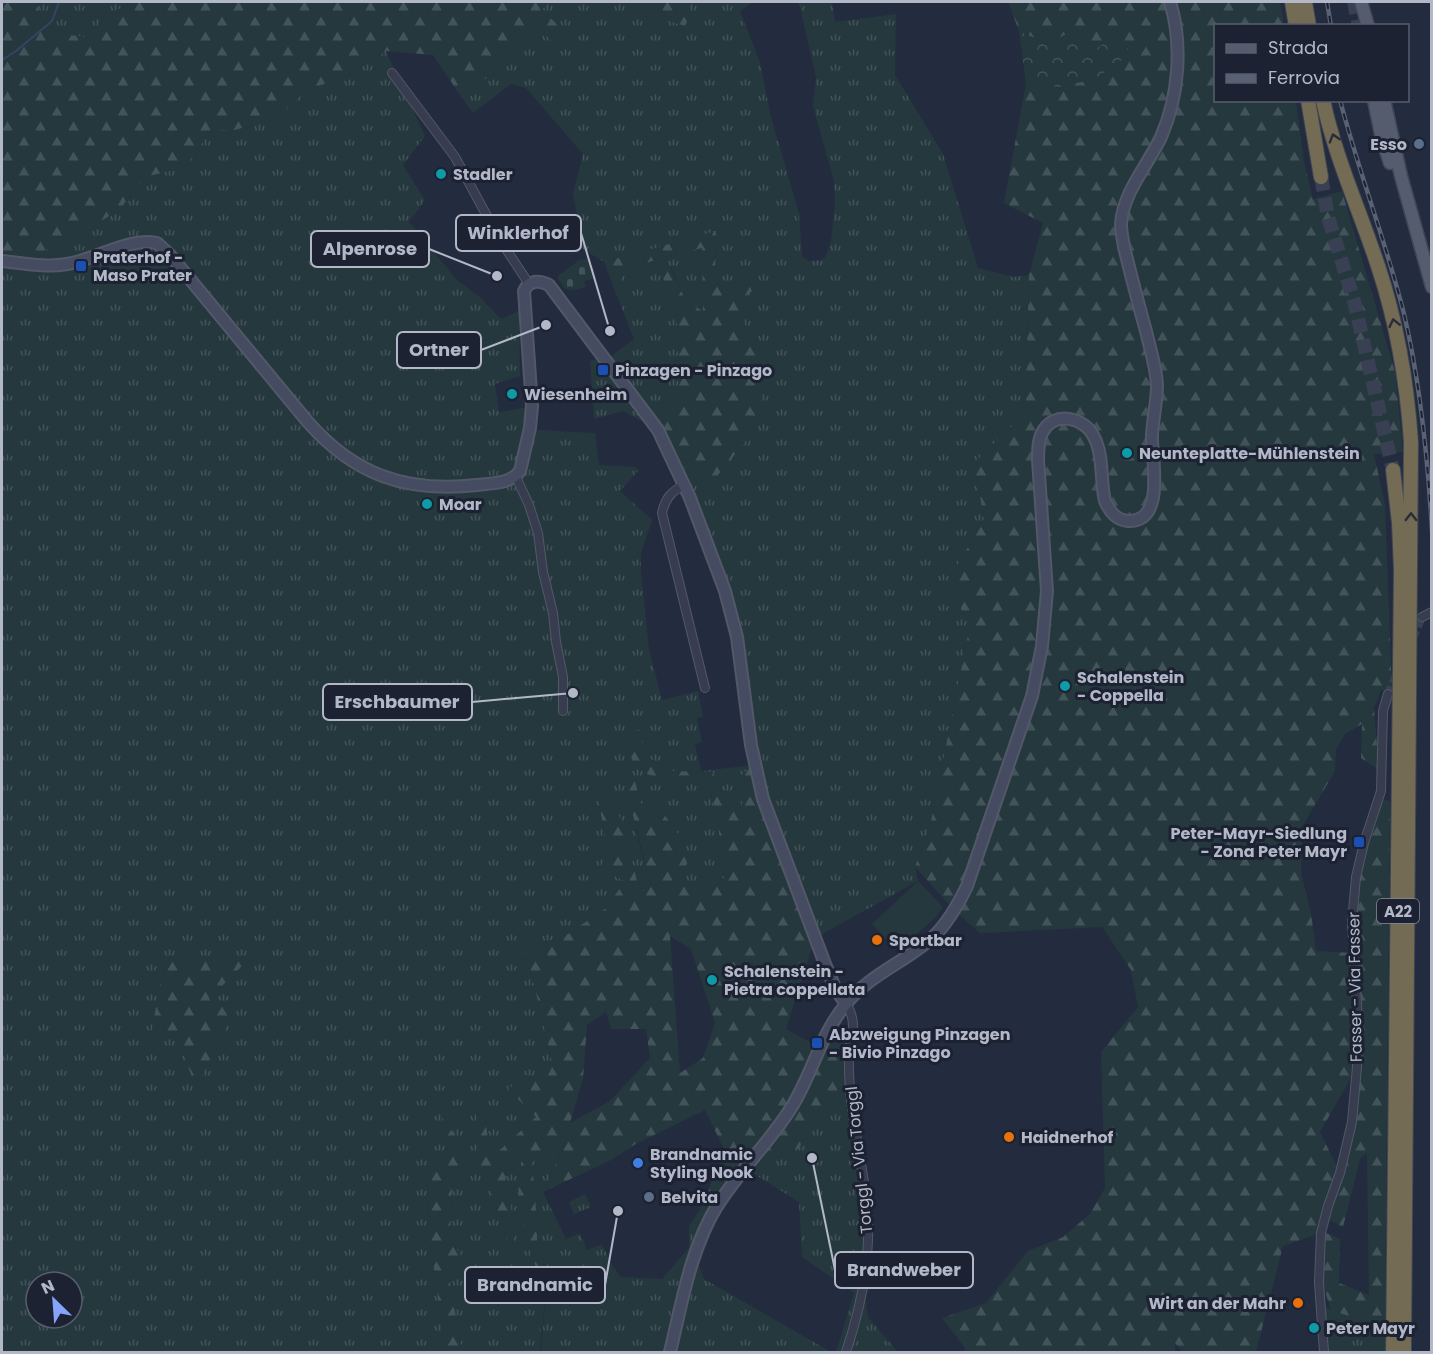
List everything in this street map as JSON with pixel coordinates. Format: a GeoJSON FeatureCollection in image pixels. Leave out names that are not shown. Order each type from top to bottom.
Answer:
{"type":"FeatureCollection","features":[{"type":"Feature","properties":{"kind":"highway"},"geometry":{"type":"LineString","coordinates":[[1292,2],[1296,24]]}},
{"type":"Feature","properties":{"kind":"highway"},"geometry":{"type":"LineString","coordinates":[[1305,2],[1309,24]]}},
{"type":"Feature","properties":{"kind":"highway"},"geometry":{"type":"LineString","coordinates":[[1308,102],[1321,177]]}},
{"type":"Feature","properties":{"kind":"highway","name":"A22"},"geometry":{"type":"LineString","coordinates":[[1324,102],[1337,150],[1394,318],[1405,377],[1411,442],[1404,1353]]}},
{"type":"Feature","properties":{"kind":"highway","name":"A22"},"geometry":{"type":"LineString","coordinates":[[1393,470],[1401,570],[1394,1353]]}},
{"type":"Feature","properties":{"kind":"main road"},"geometry":{"type":"LineString","coordinates":[[1374,102],[1405,214],[1418,238]]}},
{"type":"Feature","properties":{"kind":"main road"},"geometry":{"type":"LineString","coordinates":[[1384,102],[1431,286]]}},
{"type":"Feature","properties":{"kind":"street"},"geometry":{"type":"LineString","coordinates":[[670,1353],[687,1280],[698,1245],[708,1224],[736,1180],[769,1141],[792,1106],[819,1048],[846,1004],[863,987],[917,950],[943,926],[955,911],[967,886],[1032,696],[1042,646],[1047,591],[1038,460],[1038,446],[1042,433],[1050,423],[1064,419],[1079,421],[1090,430],[1097,444],[1105,501],[1109,510],[1120,519],[1134,520],[1142,517],[1154,500],[1152,436],[1156,372],[1124,247],[1121,226],[1123,210],[1161,137],[1174,94],[1177,50],[1175,19],[1170,2]]}},
{"type":"Feature","properties":{"kind":"street"},"geometry":{"type":"LineString","coordinates":[[392,73],[455,157],[500,240],[529,284]]}},
{"type":"Feature","properties":{"kind":"street"},"geometry":{"type":"LineString","coordinates":[[2,261],[66,265],[141,242],[157,243],[171,255],[317,432],[354,463],[379,476],[412,484],[474,486],[504,482],[516,477],[523,462],[531,416],[525,289],[529,284],[541,282],[552,288],[658,430],[685,485],[717,569],[737,637],[751,745],[763,799],[836,990],[846,1004]]}},
{"type":"Feature","properties":{"kind":"street"},"geometry":{"type":"LineString","coordinates":[[516,477],[529,505],[538,533],[563,677],[563,711]]}},
{"type":"Feature","properties":{"kind":"street"},"geometry":{"type":"LineString","coordinates":[[685,485],[668,497],[662,513],[705,688]]}},
{"type":"Feature","properties":{"kind":"street"},"geometry":{"type":"LineString","coordinates":[[1422,617],[1431,612]]}},
{"type":"Feature","properties":{"kind":"street","name":"Fasser - Via Fasser"},"geometry":{"type":"LineString","coordinates":[[1324,1353],[1319,1283],[1321,1233],[1340,1173],[1352,1122],[1358,1020],[1352,923],[1356,877],[1364,843],[1381,791],[1383,711],[1388,694]]}},
{"type":"Feature","properties":{"kind":"street","name":"Torggl - Via Torggl"},"geometry":{"type":"LineString","coordinates":[[846,1004],[852,1013],[854,1024],[850,1054],[850,1086],[868,1239],[864,1285],[846,1353]]}},
{"type":"Feature","properties":{"kind":"green space"},"geometry":{"type":"Polygon","coordinates":[[[2,2],[37,2],[42,21],[63,34],[91,38],[103,17],[133,2],[548,2],[542,10],[561,28],[556,45],[537,26],[518,48],[497,40],[500,59],[493,74],[460,95],[433,55],[386,51],[347,75],[304,92],[276,120],[234,130],[211,130],[185,167],[149,176],[136,185],[121,209],[50,249],[21,256],[2,254],[2,2]]]}},
{"type":"Feature","properties":{"kind":"green space"},"geometry":{"type":"Polygon","coordinates":[[[37,2],[133,2],[103,17],[92,38],[63,34],[42,21],[37,2]]]}},
{"type":"Feature","properties":{"kind":"green space"},"geometry":{"type":"Polygon","coordinates":[[[548,2],[643,2],[651,15],[691,12],[684,2],[753,2],[740,11],[760,62],[771,117],[799,213],[802,256],[809,261],[822,260],[826,256],[831,241],[835,203],[834,181],[813,106],[816,78],[799,2],[832,2],[835,22],[896,14],[895,75],[943,154],[978,268],[1013,277],[1029,275],[1025,414],[974,463],[984,519],[947,584],[970,625],[930,826],[915,867],[918,881],[815,938],[741,775],[742,807],[728,810],[713,772],[672,771],[642,754],[641,729],[628,733],[632,761],[676,784],[707,781],[717,815],[724,879],[672,889],[663,813],[640,803],[634,777],[636,831],[651,887],[639,889],[631,860],[598,799],[609,856],[626,881],[606,908],[568,934],[522,951],[532,976],[553,1065],[544,1083],[508,1089],[537,1117],[491,1158],[485,1119],[477,1113],[477,1163],[488,1178],[513,1260],[511,1206],[505,1184],[508,1160],[527,1145],[527,1243],[538,1273],[540,1352],[466,1352],[461,1347],[449,1275],[463,1258],[450,1241],[452,1187],[465,1160],[441,1108],[452,1150],[427,1186],[432,1254],[445,1352],[2,1352],[2,254],[21,256],[121,209],[136,185],[149,175],[185,167],[211,130],[234,130],[276,120],[304,92],[347,75],[386,51],[425,136],[403,165],[425,200],[409,222],[457,280],[481,298],[501,319],[519,311],[520,376],[495,384],[499,412],[535,406],[533,430],[595,433],[599,465],[635,467],[638,471],[620,491],[652,520],[641,553],[641,573],[649,649],[662,700],[698,691],[703,717],[697,718],[702,742],[695,744],[701,771],[754,765],[737,637],[675,461],[762,370],[737,303],[749,285],[730,292],[715,282],[716,232],[604,262],[583,249],[573,193],[583,154],[526,88],[511,84],[473,113],[460,95],[493,74],[500,59],[497,40],[537,26],[556,45],[542,10],[548,2]]]}},
{"type":"Feature","properties":{"kind":"green space"},"geometry":{"type":"Polygon","coordinates":[[[643,2],[684,2],[692,12],[685,26],[650,15],[643,2]]]}},
{"type":"Feature","properties":{"kind":"green space"},"geometry":{"type":"Polygon","coordinates":[[[1008,2],[1280,2],[1284,24],[1214,24],[1214,102],[1296,102],[1304,162],[1313,199],[1342,191],[1395,372],[1403,452],[1374,454],[1385,505],[1392,695],[1381,690],[1374,708],[1379,770],[1361,758],[1362,724],[1345,734],[1336,749],[1335,771],[1302,827],[1301,873],[1311,913],[1316,951],[1353,953],[1356,877],[1379,799],[1390,801],[1385,1329],[1331,1310],[1322,1282],[1326,1233],[1340,1239],[1339,1283],[1369,1295],[1367,1153],[1360,1159],[1343,1227],[1328,1219],[1321,1233],[1283,1246],[1256,1352],[1183,1352],[1174,1342],[1176,1352],[964,1352],[965,1348],[942,1318],[986,1303],[1028,1251],[1063,1237],[1090,1214],[1105,1188],[1101,1052],[1138,1007],[1131,970],[1102,927],[980,933],[955,911],[915,867],[930,826],[970,625],[947,584],[984,519],[974,463],[1025,414],[1029,275],[1043,223],[1004,203],[1026,84],[1059,87],[1109,40],[1094,50],[1079,47],[1066,34],[1049,45],[1019,31],[1008,2]],[[1356,1069],[1320,1132],[1340,1173],[1356,1069]]]}},
{"type":"Feature","properties":{"kind":"green space"},"geometry":{"type":"Polygon","coordinates":[[[1019,31],[1049,45],[1066,34],[1079,47],[1094,50],[1109,40],[1125,41],[1130,54],[1095,79],[1059,87],[1026,84],[1019,31]]]}},
{"type":"Feature","properties":{"kind":"green space"},"geometry":{"type":"Polygon","coordinates":[[[716,231],[715,282],[730,292],[749,285],[752,291],[737,303],[762,370],[762,421],[709,486],[675,461],[658,430],[679,394],[677,316],[660,270],[670,267],[684,297],[703,312],[702,248],[660,258],[626,271],[615,291],[604,262],[716,231]]]}},
{"type":"Feature","properties":{"kind":"green space"},"geometry":{"type":"Polygon","coordinates":[[[703,247],[703,313],[684,297],[671,267],[661,270],[677,316],[679,394],[658,430],[623,411],[594,419],[590,361],[610,357],[634,339],[615,291],[625,271],[660,258],[703,247]]]}},
{"type":"Feature","properties":{"kind":"green space"},"geometry":{"type":"Polygon","coordinates":[[[587,259],[593,266],[596,278],[584,281],[586,287],[575,290],[565,289],[557,277],[579,260],[587,259]]]}},
{"type":"Feature","properties":{"kind":"green space"},"geometry":{"type":"Polygon","coordinates":[[[641,729],[642,754],[672,771],[713,772],[728,810],[742,807],[741,775],[754,765],[815,938],[786,1029],[824,1050],[837,1030],[854,1031],[850,1047],[852,1107],[835,1093],[798,1149],[729,1154],[725,1151],[705,1110],[634,1145],[613,1159],[543,1192],[566,1142],[532,1162],[537,1246],[548,1268],[540,1352],[538,1273],[527,1243],[518,1196],[521,1163],[527,1146],[508,1160],[505,1184],[511,1206],[514,1264],[488,1178],[477,1164],[476,1113],[485,1119],[491,1158],[536,1117],[508,1089],[527,1075],[544,1083],[553,1065],[532,976],[522,951],[568,934],[606,908],[625,881],[598,869],[609,856],[598,799],[607,796],[622,821],[639,889],[651,887],[627,791],[634,775],[640,803],[663,813],[684,842],[687,864],[673,888],[724,879],[717,815],[707,781],[676,784],[647,774],[632,761],[627,733],[641,729]],[[670,936],[680,1073],[703,1058],[715,1023],[691,949],[670,936]],[[606,1012],[587,1025],[583,1079],[570,1123],[610,1101],[650,1058],[646,1029],[611,1029],[606,1012]]]}},
{"type":"Feature","properties":{"kind":"green space"},"geometry":{"type":"Polygon","coordinates":[[[918,881],[943,907],[936,917],[898,951],[872,924],[918,881]]]}},
{"type":"Feature","properties":{"kind":"green space"},"geometry":{"type":"Polygon","coordinates":[[[165,957],[250,958],[209,999],[232,1013],[196,1089],[179,1040],[151,1035],[165,957]]]}},
{"type":"Feature","properties":{"kind":"green space"},"geometry":{"type":"Polygon","coordinates":[[[835,1092],[852,1107],[868,1239],[864,1285],[868,1317],[898,1352],[836,1352],[854,1293],[802,1257],[799,1202],[751,1172],[717,1218],[699,1265],[704,1279],[831,1352],[541,1352],[548,1268],[537,1246],[531,1162],[566,1141],[543,1192],[566,1239],[580,1233],[587,1250],[602,1244],[613,1267],[621,1277],[662,1279],[689,1248],[689,1226],[699,1211],[725,1151],[729,1154],[798,1149],[835,1092]]]}},
{"type":"Feature","properties":{"kind":"green space"},"geometry":{"type":"Polygon","coordinates":[[[439,1103],[465,1160],[452,1187],[450,1241],[463,1258],[449,1275],[461,1347],[466,1352],[445,1352],[432,1254],[427,1186],[451,1150],[439,1103]]]}},
{"type":"Feature","properties":{"kind":"green space"},"geometry":{"type":"Polygon","coordinates":[[[585,1194],[591,1207],[574,1214],[569,1202],[585,1194]]]}},
{"type":"Feature","properties":{"kind":"green space"},"geometry":{"type":"Polygon","coordinates":[[[1321,1304],[1331,1310],[1385,1329],[1385,1352],[1325,1352],[1321,1304]]]}},
{"type":"Feature","properties":{"kind":"waterway"},"geometry":{"type":"LineString","coordinates":[[2,60],[52,21],[59,2]]}},
{"type":"Feature","properties":{"kind":"tunnel"},"geometry":{"type":"LineString","coordinates":[[1353,2],[1358,24]]}},
{"type":"Feature","properties":{"kind":"tunnel"},"geometry":{"type":"LineString","coordinates":[[1321,177],[1328,217],[1354,301],[1393,470]]}},
{"type":"Feature","properties":{"kind":"tunnel"},"geometry":{"type":"LineString","coordinates":[[1413,638],[1422,617]]}},
{"type":"Feature","properties":{"kind":"tunnel"},"geometry":{"type":"LineString","coordinates":[[1388,694],[1397,673]]}},
{"type":"Feature","properties":{"kind":"railway"},"geometry":{"type":"LineString","coordinates":[[1327,2],[1331,24]]}},
{"type":"Feature","properties":{"kind":"railway"},"geometry":{"type":"LineString","coordinates":[[1341,102],[1397,287],[1410,340],[1422,422],[1432,531]]}},
{"type":"Feature","properties":{"kind":"place","name":"Esso"},"geometry":{"type":"Point","coordinates":[1419,144]}},
{"type":"Feature","properties":{"kind":"place","name":"Stadler"},"geometry":{"type":"Point","coordinates":[441,174]}},
{"type":"Feature","properties":{"kind":"place","name":"Praterhof - Maso Prater"},"geometry":{"type":"Point","coordinates":[81,266]}},
{"type":"Feature","properties":{"kind":"place","name":"Alpenrose"},"geometry":{"type":"Point","coordinates":[497,276]}},
{"type":"Feature","properties":{"kind":"place","name":"Ortner"},"geometry":{"type":"Point","coordinates":[546,325]}},
{"type":"Feature","properties":{"kind":"place","name":"Winklerhof"},"geometry":{"type":"Point","coordinates":[610,331]}},
{"type":"Feature","properties":{"kind":"place","name":"Pinzagen - Pinzago"},"geometry":{"type":"Point","coordinates":[603,370]}},
{"type":"Feature","properties":{"kind":"place","name":"Wiesenheim"},"geometry":{"type":"Point","coordinates":[512,394]}},
{"type":"Feature","properties":{"kind":"place","name":"Neunteplatte-Mühlenstein"},"geometry":{"type":"Point","coordinates":[1127,453]}},
{"type":"Feature","properties":{"kind":"place","name":"Moar"},"geometry":{"type":"Point","coordinates":[427,504]}},
{"type":"Feature","properties":{"kind":"place","name":"Schalenstein - Coppella"},"geometry":{"type":"Point","coordinates":[1065,686]}},
{"type":"Feature","properties":{"kind":"place","name":"Erschbaumer"},"geometry":{"type":"Point","coordinates":[573,693]}},
{"type":"Feature","properties":{"kind":"place","name":"Peter-Mayr-Siedlung - Zona Peter Mayr"},"geometry":{"type":"Point","coordinates":[1359,842]}},
{"type":"Feature","properties":{"kind":"place","name":"Sportbar"},"geometry":{"type":"Point","coordinates":[877,940]}},
{"type":"Feature","properties":{"kind":"place","name":"Schalenstein - Pietra coppellata"},"geometry":{"type":"Point","coordinates":[712,980]}},
{"type":"Feature","properties":{"kind":"place","name":"Abzweigung Pinzagen - Bivio Pinzago"},"geometry":{"type":"Point","coordinates":[817,1043]}},
{"type":"Feature","properties":{"kind":"place","name":"Haidnerhof"},"geometry":{"type":"Point","coordinates":[1009,1137]}},
{"type":"Feature","properties":{"kind":"place","name":"Brandweber"},"geometry":{"type":"Point","coordinates":[812,1158]}},
{"type":"Feature","properties":{"kind":"place","name":"Brandnamic Styling Nook"},"geometry":{"type":"Point","coordinates":[638,1163]}},
{"type":"Feature","properties":{"kind":"place","name":"Belvita"},"geometry":{"type":"Point","coordinates":[649,1197]}},
{"type":"Feature","properties":{"kind":"place","name":"Brandnamic"},"geometry":{"type":"Point","coordinates":[618,1211]}},
{"type":"Feature","properties":{"kind":"place","name":"Wirt an der Mahr"},"geometry":{"type":"Point","coordinates":[1298,1303]}},
{"type":"Feature","properties":{"kind":"place","name":"Peter Mayr"},"geometry":{"type":"Point","coordinates":[1314,1328]}}]}
